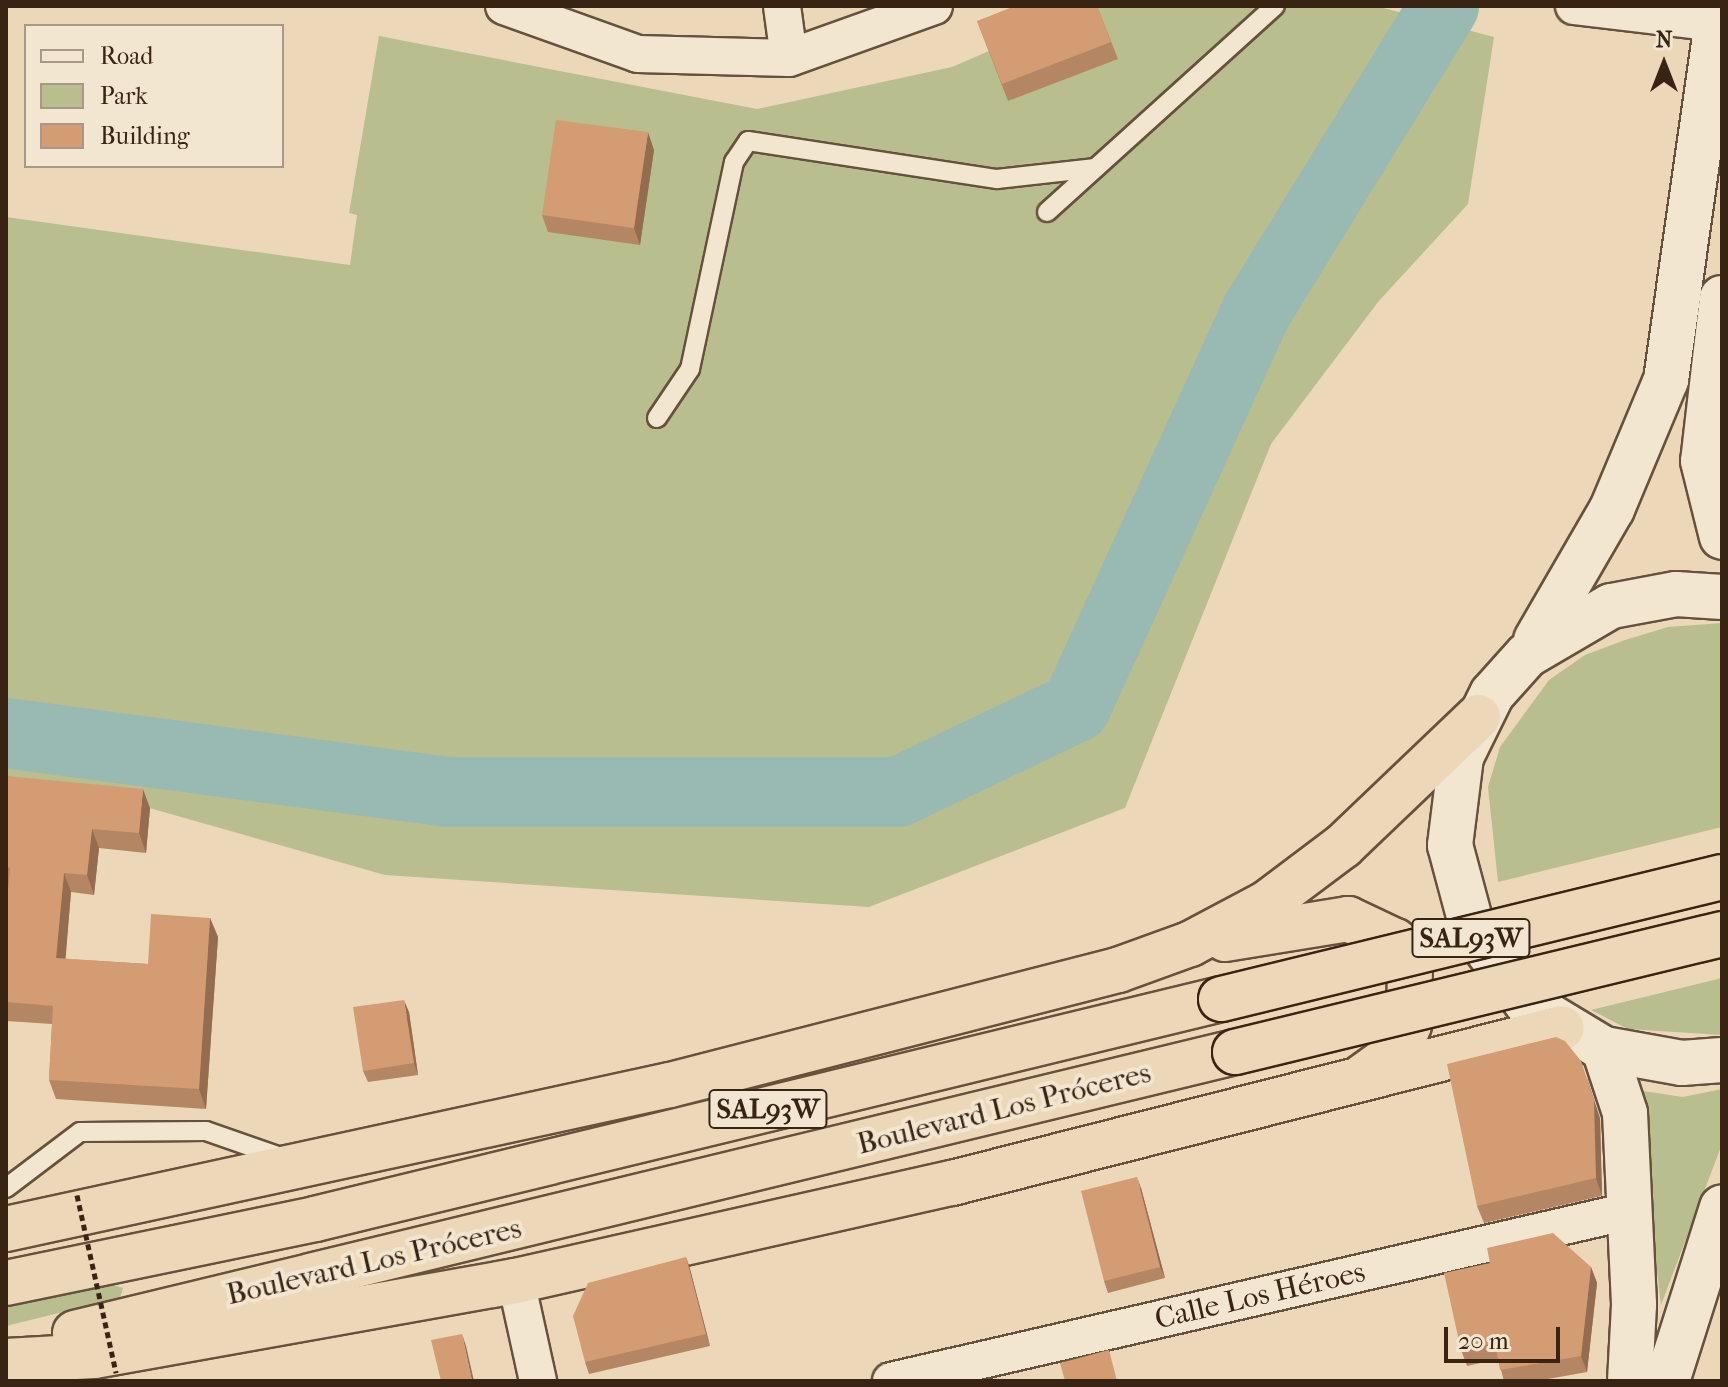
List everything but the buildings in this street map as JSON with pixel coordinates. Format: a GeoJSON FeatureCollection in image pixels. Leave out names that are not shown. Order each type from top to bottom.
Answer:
{"type":"FeatureCollection","features":[{"type":"Feature","properties":{"kind":"highway"},"geometry":{"type":"LineString","coordinates":[[1190,944],[1267,903],[1343,846],[1478,717]]}},
{"type":"Feature","properties":{"kind":"highway","name":"Boulevard Los Próceres"},"geometry":{"type":"LineString","coordinates":[[6,1283],[315,1219],[1722,877]]}},
{"type":"Feature","properties":{"kind":"highway"},"geometry":{"type":"LineString","coordinates":[[6,1229],[670,1085],[1051,990],[1190,944],[1348,919],[1395,941],[1410,965],[1409,1025],[1398,1051],[1349,1084]]}},
{"type":"Feature","properties":{"kind":"highway","name":"Boulevard Los Próceres"},"geometry":{"type":"LineString","coordinates":[[6,1350],[1722,934]]}},
{"type":"Feature","properties":{"kind":"highway"},"geometry":{"type":"LineString","coordinates":[[6,1361],[94,1356],[516,1281],[1349,1084],[1562,1028]]}},
{"type":"Feature","properties":{"kind":"highway"},"geometry":{"type":"LineString","coordinates":[[301,1164],[315,1219]]}},
{"type":"Feature","properties":{"kind":"main road"},"geometry":{"type":"LineString","coordinates":[[1718,14],[1666,380],[1605,522],[1527,655],[1478,717],[1451,801],[1458,889],[1496,969],[1562,1028],[1604,1049],[1669,1062],[1722,1060]]}},
{"type":"Feature","properties":{"kind":"main road"},"geometry":{"type":"LineString","coordinates":[[1722,298],[1714,491],[1722,537]]}},
{"type":"Feature","properties":{"kind":"main road"},"geometry":{"type":"LineString","coordinates":[[1527,655],[1611,606],[1676,594],[1722,597]]}},
{"type":"Feature","properties":{"kind":"main road"},"geometry":{"type":"LineString","coordinates":[[1604,1049],[1621,1086],[1629,1211],[1630,1381]]}},
{"type":"Feature","properties":{"kind":"main road"},"geometry":{"type":"LineString","coordinates":[[1667,1381],[1722,1208]]}},
{"type":"Feature","properties":{"kind":"street"},"geometry":{"type":"LineString","coordinates":[[504,6],[638,54],[789,58],[934,6]]}},
{"type":"Feature","properties":{"kind":"street"},"geometry":{"type":"LineString","coordinates":[[782,6],[789,58]]}},
{"type":"Feature","properties":{"kind":"street"},"geometry":{"type":"LineString","coordinates":[[1574,6],[1718,14]]}},
{"type":"Feature","properties":{"kind":"street","name":"Calle Los Héroes"},"geometry":{"type":"LineString","coordinates":[[891,1381],[1629,1211]]}},
{"type":"Feature","properties":{"kind":"street"},"geometry":{"type":"LineString","coordinates":[[516,1281],[538,1381]]}},
{"type":"Feature","properties":{"kind":"lane"},"geometry":{"type":"LineString","coordinates":[[1047,212],[1275,6]]}},
{"type":"Feature","properties":{"kind":"lane"},"geometry":{"type":"LineString","coordinates":[[657,418],[690,369],[734,162],[748,141],[997,179],[1095,168]]}},
{"type":"Feature","properties":{"kind":"lane"},"geometry":{"type":"LineString","coordinates":[[6,1188],[80,1132],[206,1131],[301,1164]]}},
{"type":"Feature","properties":{"kind":"path"},"geometry":{"type":"LineString","coordinates":[[77,1195],[116,1373]]}},
{"type":"Feature","properties":{"kind":"green space"},"geometry":{"type":"Polygon","coordinates":[[[1093,6],[1376,6],[1494,37],[1468,204],[1378,302],[1271,444],[1125,808],[869,907],[385,875],[100,794],[6,781],[6,217],[350,265],[357,215],[349,213],[379,36],[757,109],[952,67],[1093,6]]]}},
{"type":"Feature","properties":{"kind":"green space"},"geometry":{"type":"Polygon","coordinates":[[[1722,623],[1722,827],[1498,882],[1488,787],[1500,747],[1549,680],[1585,655],[1625,640],[1668,627],[1722,623]]]}},
{"type":"Feature","properties":{"kind":"green space"},"geometry":{"type":"Polygon","coordinates":[[[1722,978],[1722,1035],[1628,1029],[1591,1010],[1722,978]]]}},
{"type":"Feature","properties":{"kind":"green space"},"geometry":{"type":"Polygon","coordinates":[[[1722,1089],[1722,1144],[1661,1305],[1636,1090],[1683,1097],[1722,1089]]]}},
{"type":"Feature","properties":{"kind":"green space"},"geometry":{"type":"Polygon","coordinates":[[[110,1284],[123,1288],[120,1298],[6,1326],[6,1299],[110,1284]]]}},
{"type":"Feature","properties":{"kind":"waterway"},"geometry":{"type":"LineString","coordinates":[[6,733],[449,792],[898,792],[1076,707],[1256,312],[1444,6]]}}]}
